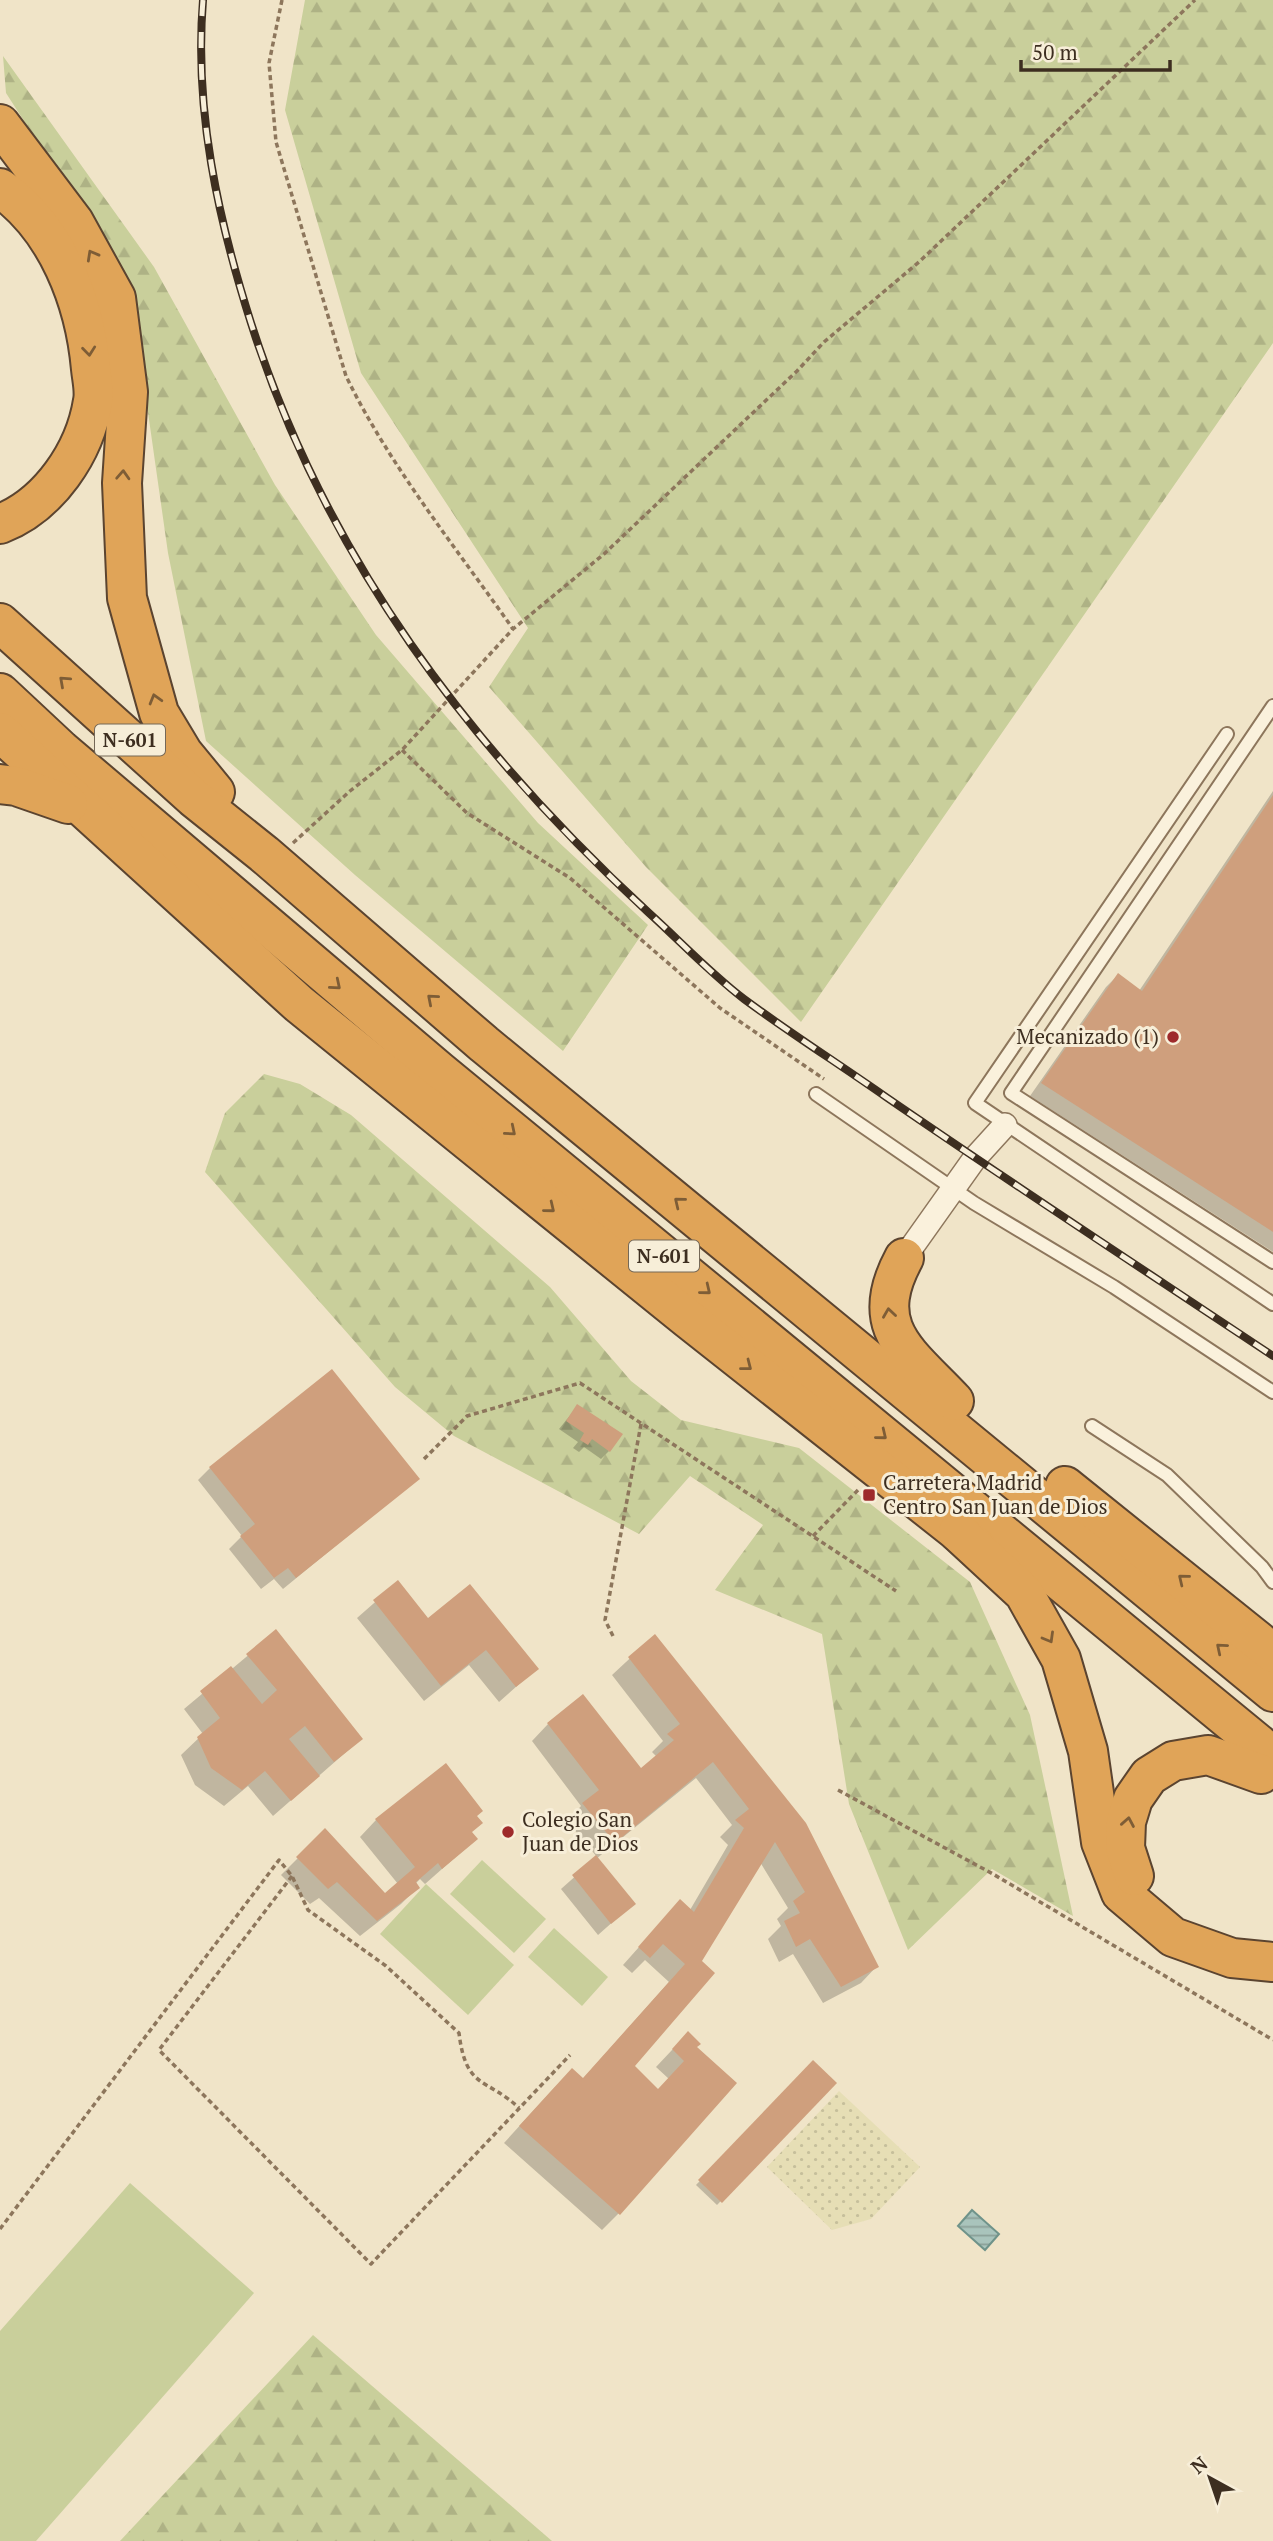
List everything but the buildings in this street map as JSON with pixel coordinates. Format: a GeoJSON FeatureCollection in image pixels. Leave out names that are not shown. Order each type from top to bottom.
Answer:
{"type":"FeatureCollection","features":[{"type":"Feature","properties":{"kind":"highway"},"geometry":{"type":"LineString","coordinates":[[0,124],[74,222],[116,298],[128,392],[122,483],[127,598],[159,713],[183,753],[269,858]]}},
{"type":"Feature","properties":{"kind":"highway"},"geometry":{"type":"LineString","coordinates":[[0,188],[19,202],[56,250],[74,291],[89,341],[94,400],[76,455],[44,496],[0,524]]}},
{"type":"Feature","properties":{"kind":"highway","name":"N-601"},"geometry":{"type":"LineString","coordinates":[[0,623],[194,798],[269,858],[484,1044],[1273,1692]]}},
{"type":"Feature","properties":{"kind":"highway","name":"N-601"},"geometry":{"type":"LineString","coordinates":[[0,693],[61,750],[449,1080],[1269,1771]]}},
{"type":"Feature","properties":{"kind":"highway"},"geometry":{"type":"LineString","coordinates":[[0,732],[299,1004],[687,1318],[958,1532],[1269,1771]]}},
{"type":"Feature","properties":{"kind":"highway"},"geometry":{"type":"LineString","coordinates":[[61,750],[172,863],[403,1086]]}},
{"type":"Feature","properties":{"kind":"highway"},"geometry":{"type":"LineString","coordinates":[[0,784],[16,786],[71,806],[122,845]]}},
{"type":"Feature","properties":{"kind":"highway"},"geometry":{"type":"LineString","coordinates":[[904,1258],[892,1280],[887,1303],[889,1321],[914,1358],[958,1405]]}},
{"type":"Feature","properties":{"kind":"highway"},"geometry":{"type":"LineString","coordinates":[[827,1323],[879,1351],[958,1405],[1082,1498],[1273,1653]]}},
{"type":"Feature","properties":{"kind":"highway"},"geometry":{"type":"LineString","coordinates":[[958,1532],[1024,1593],[1061,1658],[1088,1751],[1101,1842],[1121,1893],[1173,1937],[1232,1958],[1271,1958]]}},
{"type":"Feature","properties":{"kind":"highway"},"geometry":{"type":"LineString","coordinates":[[1234,1620],[1273,1643]]}},
{"type":"Feature","properties":{"kind":"highway"},"geometry":{"type":"LineString","coordinates":[[1269,1771],[1208,1755],[1174,1762],[1149,1776],[1133,1799],[1126,1822],[1125,1848],[1135,1877],[1164,1909],[1198,1927],[1243,1938],[1271,1958]]}},
{"type":"Feature","properties":{"kind":"street"},"geometry":{"type":"LineString","coordinates":[[904,1258],[975,1158],[1005,1125]]}},
{"type":"Feature","properties":{"kind":"lane"},"geometry":{"type":"LineString","coordinates":[[1273,706],[1012,1093],[1273,1262]]}},
{"type":"Feature","properties":{"kind":"lane"},"geometry":{"type":"LineString","coordinates":[[1227,734],[975,1103],[1273,1304]]}},
{"type":"Feature","properties":{"kind":"lane"},"geometry":{"type":"LineString","coordinates":[[816,1094],[954,1189],[1114,1287],[1273,1392]]}},
{"type":"Feature","properties":{"kind":"lane"},"geometry":{"type":"LineString","coordinates":[[1092,1426],[1167,1475],[1262,1567],[1273,1583]]}},
{"type":"Feature","properties":{"kind":"path"},"geometry":{"type":"LineString","coordinates":[[282,0],[268,63],[276,142],[346,376],[359,403],[513,629]]}},
{"type":"Feature","properties":{"kind":"path"},"geometry":{"type":"LineString","coordinates":[[269,858],[402,750],[513,629],[613,546],[824,342],[919,261],[1195,0]]}},
{"type":"Feature","properties":{"kind":"path"},"geometry":{"type":"LineString","coordinates":[[402,750],[467,813],[570,878],[710,1001],[829,1082]]}},
{"type":"Feature","properties":{"kind":"path"},"geometry":{"type":"LineString","coordinates":[[424,1460],[467,1416],[580,1384],[897,1591]]}},
{"type":"Feature","properties":{"kind":"path"},"geometry":{"type":"LineString","coordinates":[[612,1636],[605,1620],[641,1423]]}},
{"type":"Feature","properties":{"kind":"path"},"geometry":{"type":"LineString","coordinates":[[813,1536],[879,1469]]}},
{"type":"Feature","properties":{"kind":"path"},"geometry":{"type":"LineString","coordinates":[[838,1790],[993,1874],[1273,2040]]}},
{"type":"Feature","properties":{"kind":"path"},"geometry":{"type":"LineString","coordinates":[[0,2229],[279,1860],[292,1876],[308,1910],[386,1966],[459,2033],[461,2055],[472,2077],[496,2093],[506,2096],[519,2108]]}},
{"type":"Feature","properties":{"kind":"path"},"geometry":{"type":"LineString","coordinates":[[292,1876],[159,2050],[371,2264],[570,2055]]}},
{"type":"Feature","properties":{"kind":"shaded area"},"geometry":{"type":"Polygon","coordinates":[[[839,2091],[920,2167],[871,2219],[832,2230],[767,2167],[839,2091]]]}},
{"type":"Feature","properties":{"kind":"green space"},"geometry":{"type":"Polygon","coordinates":[[[305,0],[1273,0],[1273,343],[801,1022],[646,867],[489,687],[528,628],[361,373],[285,110],[305,0]]]}},
{"type":"Feature","properties":{"kind":"green space"},"geometry":{"type":"Polygon","coordinates":[[[3,56],[154,267],[275,485],[376,635],[538,823],[648,925],[563,1051],[355,875],[206,741],[168,553],[130,286],[6,93],[3,56]]]}},
{"type":"Feature","properties":{"kind":"green space"},"geometry":{"type":"Polygon","coordinates":[[[264,1074],[300,1084],[351,1115],[550,1287],[631,1381],[681,1420],[799,1448],[970,1582],[1030,1715],[1073,1916],[992,1869],[908,1950],[849,1804],[822,1634],[715,1590],[763,1525],[690,1476],[639,1534],[454,1436],[395,1387],[205,1172],[225,1113],[264,1074]]]}},
{"type":"Feature","properties":{"kind":"green space"},"geometry":{"type":"Polygon","coordinates":[[[482,1860],[546,1919],[514,1953],[450,1894],[482,1860]]]}},
{"type":"Feature","properties":{"kind":"green space"},"geometry":{"type":"Polygon","coordinates":[[[426,1884],[514,1965],[468,2015],[380,1934],[426,1884]]]}},
{"type":"Feature","properties":{"kind":"green space"},"geometry":{"type":"Polygon","coordinates":[[[554,1928],[608,1977],[582,2006],[528,1957],[554,1928]]]}},
{"type":"Feature","properties":{"kind":"green space"},"geometry":{"type":"Polygon","coordinates":[[[130,2183],[254,2293],[36,2541],[0,2541],[0,2331],[130,2183]]]}},
{"type":"Feature","properties":{"kind":"green space"},"geometry":{"type":"Polygon","coordinates":[[[313,2335],[552,2541],[120,2541],[313,2335]]]}},
{"type":"Feature","properties":{"kind":"water"},"geometry":{"type":"Polygon","coordinates":[[[972,2210],[999,2234],[985,2250],[958,2226],[972,2210]]]}},
{"type":"Feature","properties":{"kind":"railway"},"geometry":{"type":"LineString","coordinates":[[203,0],[202,82],[211,164],[239,284],[282,409],[320,491],[362,569],[411,644],[464,715],[521,784],[583,850],[707,968],[744,999],[1273,1356]]}},
{"type":"Feature","properties":{"kind":"place","name":"Mecanizado (1)"},"geometry":{"type":"Point","coordinates":[1173,1037]}},
{"type":"Feature","properties":{"kind":"place","name":"Carretera Madrid Centro San Juan de Dios"},"geometry":{"type":"Point","coordinates":[869,1495]}},
{"type":"Feature","properties":{"kind":"place","name":"Colegio San Juan de Dios"},"geometry":{"type":"Point","coordinates":[508,1832]}}]}
